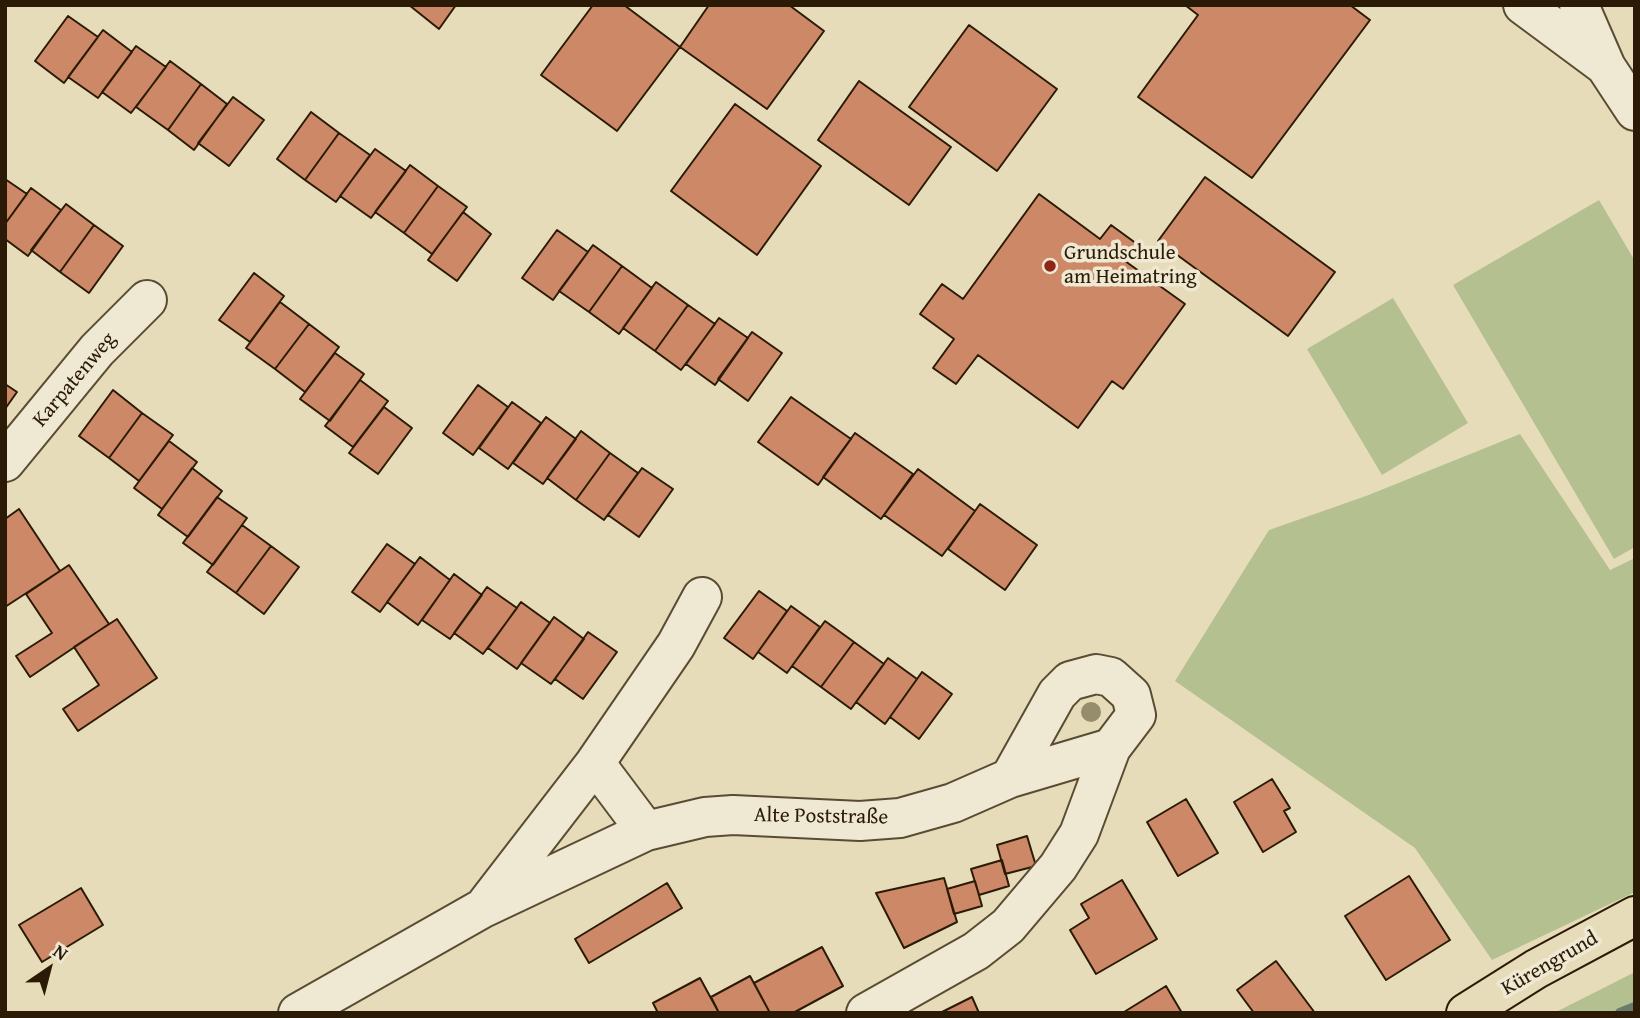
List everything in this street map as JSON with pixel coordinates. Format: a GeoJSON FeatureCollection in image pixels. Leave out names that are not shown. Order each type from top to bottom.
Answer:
{"type":"FeatureCollection","features":[{"type":"Feature","properties":{"kind":"main road","name":"Kürengrund"},"geometry":{"type":"LineString","coordinates":[[1466,1013],[1536,969],[1635,916]]}},
{"type":"Feature","properties":{"kind":"street"},"geometry":{"type":"LineString","coordinates":[[1523,5],[1606,67]]}},
{"type":"Feature","properties":{"kind":"street"},"geometry":{"type":"LineString","coordinates":[[1579,5],[1606,67],[1635,111]]}},
{"type":"Feature","properties":{"kind":"street","name":"Karpatenweg"},"geometry":{"type":"LineString","coordinates":[[5,462],[97,350],[147,300]]}},
{"type":"Feature","properties":{"kind":"street","name":"Alte Poststraße"},"geometry":{"type":"LineString","coordinates":[[483,908],[595,764],[676,645],[702,597]]}},
{"type":"Feature","properties":{"kind":"street"},"geometry":{"type":"LineString","coordinates":[[866,1013],[976,951],[1008,926],[1058,867],[1079,834],[1111,748],[1136,715],[1131,695],[1111,677],[1096,674],[1070,681],[1057,694],[1010,778]]}},
{"type":"Feature","properties":{"kind":"street","name":"Alte Poststraße"},"geometry":{"type":"LineString","coordinates":[[299,1013],[483,908],[646,831],[705,817],[733,815],[860,821],[900,818],[953,803],[1010,778],[1111,748]]}},
{"type":"Feature","properties":{"kind":"street"},"geometry":{"type":"LineString","coordinates":[[595,764],[646,831]]}},
{"type":"Feature","properties":{"kind":"green space"},"geometry":{"type":"Polygon","coordinates":[[[1599,200],[1635,261],[1635,547],[1614,559],[1453,285],[1599,200]]]}},
{"type":"Feature","properties":{"kind":"green space"},"geometry":{"type":"Polygon","coordinates":[[[1393,298],[1468,423],[1382,475],[1307,349],[1393,298]]]}},
{"type":"Feature","properties":{"kind":"green space"},"geometry":{"type":"Polygon","coordinates":[[[1520,434],[1610,570],[1635,558],[1635,892],[1492,960],[1415,848],[1175,681],[1269,530],[1366,496],[1520,434]]]}},
{"type":"Feature","properties":{"kind":"green space"},"geometry":{"type":"Polygon","coordinates":[[[1635,972],[1635,1013],[1554,1013],[1635,972]]]}},
{"type":"Feature","properties":{"kind":"building"},"geometry":{"type":"Polygon","coordinates":[[[409,5],[456,5],[439,29],[409,5]]]}},
{"type":"Feature","properties":{"kind":"building"},"geometry":{"type":"Polygon","coordinates":[[[593,5],[624,5],[680,47],[617,131],[541,75],[593,5]]]}},
{"type":"Feature","properties":{"kind":"building"},"geometry":{"type":"Polygon","coordinates":[[[709,5],[789,5],[824,31],[767,109],[680,47],[709,5]]]}},
{"type":"Feature","properties":{"kind":"building"},"geometry":{"type":"Polygon","coordinates":[[[1185,5],[1350,5],[1370,20],[1252,178],[1138,97],[1198,15],[1185,5]]]}},
{"type":"Feature","properties":{"kind":"building"},"geometry":{"type":"Polygon","coordinates":[[[68,16],[98,37],[64,83],[35,61],[68,16]]]}},
{"type":"Feature","properties":{"kind":"building"},"geometry":{"type":"Polygon","coordinates":[[[969,25],[1057,89],[997,171],[909,107],[969,25]]]}},
{"type":"Feature","properties":{"kind":"building"},"geometry":{"type":"Polygon","coordinates":[[[103,30],[132,52],[98,98],[68,77],[103,30]]]}},
{"type":"Feature","properties":{"kind":"building"},"geometry":{"type":"Polygon","coordinates":[[[136,46],[166,67],[131,113],[102,92],[136,46]]]}},
{"type":"Feature","properties":{"kind":"building"},"geometry":{"type":"Polygon","coordinates":[[[170,61],[201,84],[168,130],[136,107],[170,61]]]}},
{"type":"Feature","properties":{"kind":"building"},"geometry":{"type":"Polygon","coordinates":[[[859,81],[951,147],[909,205],[818,140],[859,81]]]}},
{"type":"Feature","properties":{"kind":"building"},"geometry":{"type":"Polygon","coordinates":[[[201,84],[227,104],[194,150],[168,130],[201,84]]]}},
{"type":"Feature","properties":{"kind":"building"},"geometry":{"type":"Polygon","coordinates":[[[233,97],[264,120],[229,166],[198,143],[233,97]]]}},
{"type":"Feature","properties":{"kind":"building"},"geometry":{"type":"Polygon","coordinates":[[[735,104],[821,166],[757,255],[671,191],[735,104]]]}},
{"type":"Feature","properties":{"kind":"building"},"geometry":{"type":"Polygon","coordinates":[[[311,112],[339,133],[305,180],[277,159],[311,112]]]}},
{"type":"Feature","properties":{"kind":"building"},"geometry":{"type":"Polygon","coordinates":[[[339,133],[370,155],[336,202],[305,180],[339,133]]]}},
{"type":"Feature","properties":{"kind":"building"},"geometry":{"type":"Polygon","coordinates":[[[375,149],[406,171],[371,218],[340,196],[375,149]]]}},
{"type":"Feature","properties":{"kind":"building"},"geometry":{"type":"Polygon","coordinates":[[[410,165],[438,186],[404,233],[375,212],[410,165]]]}},
{"type":"Feature","properties":{"kind":"building"},"geometry":{"type":"Polygon","coordinates":[[[1205,177],[1335,272],[1288,336],[1158,241],[1205,177]]]}},
{"type":"Feature","properties":{"kind":"building"},"geometry":{"type":"Polygon","coordinates":[[[5,179],[27,194],[5,224],[5,179]]]}},
{"type":"Feature","properties":{"kind":"building"},"geometry":{"type":"Polygon","coordinates":[[[438,186],[467,207],[432,254],[404,233],[438,186]]]}},
{"type":"Feature","properties":{"kind":"building"},"geometry":{"type":"Polygon","coordinates":[[[31,188],[61,210],[28,256],[5,239],[5,224],[31,188]]]}},
{"type":"Feature","properties":{"kind":"building"},"geometry":{"type":"Polygon","coordinates":[[[1039,194],[1100,239],[1111,225],[1137,244],[1125,261],[1185,304],[1123,389],[1112,381],[1078,428],[978,355],[956,384],[933,368],[954,339],[920,314],[942,284],[963,299],[1039,194]]]}},
{"type":"Feature","properties":{"kind":"building"},"geometry":{"type":"Polygon","coordinates":[[[66,204],[94,225],[60,272],[31,250],[66,204]]]}},
{"type":"Feature","properties":{"kind":"building"},"geometry":{"type":"Polygon","coordinates":[[[463,212],[491,234],[457,281],[428,260],[463,212]]]}},
{"type":"Feature","properties":{"kind":"building"},"geometry":{"type":"Polygon","coordinates":[[[94,225],[123,246],[89,293],[60,272],[94,225]]]}},
{"type":"Feature","properties":{"kind":"building"},"geometry":{"type":"Polygon","coordinates":[[[557,230],[588,252],[553,300],[522,278],[557,230]]]}},
{"type":"Feature","properties":{"kind":"building"},"geometry":{"type":"Polygon","coordinates":[[[593,245],[622,266],[589,312],[559,291],[593,245]]]}},
{"type":"Feature","properties":{"kind":"building"},"geometry":{"type":"Polygon","coordinates":[[[622,266],[652,288],[619,334],[589,312],[622,266]]]}},
{"type":"Feature","properties":{"kind":"building"},"geometry":{"type":"Polygon","coordinates":[[[254,273],[284,296],[250,342],[219,320],[254,273]]]}},
{"type":"Feature","properties":{"kind":"building"},"geometry":{"type":"Polygon","coordinates":[[[656,282],[688,305],[655,351],[623,328],[656,282]]]}},
{"type":"Feature","properties":{"kind":"building"},"geometry":{"type":"Polygon","coordinates":[[[280,302],[309,324],[275,369],[246,348],[280,302]]]}},
{"type":"Feature","properties":{"kind":"building"},"geometry":{"type":"Polygon","coordinates":[[[688,305],[715,324],[681,370],[655,351],[688,305]]]}},
{"type":"Feature","properties":{"kind":"building"},"geometry":{"type":"Polygon","coordinates":[[[719,318],[748,338],[715,385],[686,364],[719,318]]]}},
{"type":"Feature","properties":{"kind":"building"},"geometry":{"type":"Polygon","coordinates":[[[309,324],[339,347],[305,392],[275,369],[309,324]]]}},
{"type":"Feature","properties":{"kind":"building"},"geometry":{"type":"Polygon","coordinates":[[[752,332],[782,353],[748,401],[718,379],[752,332]]]}},
{"type":"Feature","properties":{"kind":"building"},"geometry":{"type":"Polygon","coordinates":[[[335,353],[364,374],[330,421],[300,399],[335,353]]]}},
{"type":"Feature","properties":{"kind":"building"},"geometry":{"type":"Polygon","coordinates":[[[360,380],[388,401],[353,447],[325,426],[360,380]]]}},
{"type":"Feature","properties":{"kind":"building"},"geometry":{"type":"Polygon","coordinates":[[[5,384],[17,392],[5,409],[5,384]]]}},
{"type":"Feature","properties":{"kind":"building"},"geometry":{"type":"Polygon","coordinates":[[[478,385],[508,407],[473,455],[443,433],[478,385]]]}},
{"type":"Feature","properties":{"kind":"building"},"geometry":{"type":"Polygon","coordinates":[[[113,390],[142,413],[109,458],[79,436],[113,390]]]}},
{"type":"Feature","properties":{"kind":"building"},"geometry":{"type":"Polygon","coordinates":[[[791,397],[851,439],[818,485],[758,442],[791,397]]]}},
{"type":"Feature","properties":{"kind":"building"},"geometry":{"type":"Polygon","coordinates":[[[512,402],[541,423],[508,469],[479,448],[512,402]]]}},
{"type":"Feature","properties":{"kind":"building"},"geometry":{"type":"Polygon","coordinates":[[[384,407],[412,428],[378,474],[349,453],[384,407]]]}},
{"type":"Feature","properties":{"kind":"building"},"geometry":{"type":"Polygon","coordinates":[[[142,413],[173,435],[139,481],[109,458],[142,413]]]}},
{"type":"Feature","properties":{"kind":"building"},"geometry":{"type":"Polygon","coordinates":[[[546,417],[576,439],[543,484],[513,463],[546,417]]]}},
{"type":"Feature","properties":{"kind":"building"},"geometry":{"type":"Polygon","coordinates":[[[581,431],[610,453],[576,500],[547,478],[581,431]]]}},
{"type":"Feature","properties":{"kind":"building"},"geometry":{"type":"Polygon","coordinates":[[[855,433],[913,474],[881,519],[823,477],[855,433]]]}},
{"type":"Feature","properties":{"kind":"building"},"geometry":{"type":"Polygon","coordinates":[[[169,441],[197,462],[162,509],[134,488],[169,441]]]}},
{"type":"Feature","properties":{"kind":"building"},"geometry":{"type":"Polygon","coordinates":[[[610,453],[638,473],[604,520],[576,500],[610,453]]]}},
{"type":"Feature","properties":{"kind":"building"},"geometry":{"type":"Polygon","coordinates":[[[192,468],[222,491],[188,537],[158,515],[192,468]]]}},
{"type":"Feature","properties":{"kind":"building"},"geometry":{"type":"Polygon","coordinates":[[[642,468],[673,489],[639,537],[608,515],[642,468]]]}},
{"type":"Feature","properties":{"kind":"building"},"geometry":{"type":"Polygon","coordinates":[[[918,469],[975,511],[942,556],[884,515],[918,469]]]}},
{"type":"Feature","properties":{"kind":"building"},"geometry":{"type":"Polygon","coordinates":[[[217,497],[247,518],[213,565],[183,543],[217,497]]]}},
{"type":"Feature","properties":{"kind":"building"},"geometry":{"type":"Polygon","coordinates":[[[980,504],[1037,545],[1005,590],[948,549],[980,504]]]}},
{"type":"Feature","properties":{"kind":"building"},"geometry":{"type":"Polygon","coordinates":[[[19,509],[60,571],[5,607],[5,519],[19,509]]]}},
{"type":"Feature","properties":{"kind":"building"},"geometry":{"type":"Polygon","coordinates":[[[242,525],[271,546],[236,593],[207,572],[242,525]]]}},
{"type":"Feature","properties":{"kind":"building"},"geometry":{"type":"Polygon","coordinates":[[[387,544],[415,564],[380,612],[352,592],[387,544]]]}},
{"type":"Feature","properties":{"kind":"building"},"geometry":{"type":"Polygon","coordinates":[[[271,546],[299,567],[264,614],[236,593],[271,546]]]}},
{"type":"Feature","properties":{"kind":"building"},"geometry":{"type":"Polygon","coordinates":[[[420,557],[450,580],[418,625],[387,602],[420,557]]]}},
{"type":"Feature","properties":{"kind":"building"},"geometry":{"type":"Polygon","coordinates":[[[69,565],[109,624],[30,677],[16,656],[52,633],[26,594],[69,565]]]}},
{"type":"Feature","properties":{"kind":"building"},"geometry":{"type":"Polygon","coordinates":[[[454,574],[482,595],[450,639],[422,620],[454,574]]]}},
{"type":"Feature","properties":{"kind":"building"},"geometry":{"type":"Polygon","coordinates":[[[487,587],[517,608],[483,654],[454,633],[487,587]]]}},
{"type":"Feature","properties":{"kind":"building"},"geometry":{"type":"Polygon","coordinates":[[[759,591],[787,611],[753,659],[724,638],[759,591]]]}},
{"type":"Feature","properties":{"kind":"building"},"geometry":{"type":"Polygon","coordinates":[[[521,602],[550,623],[517,669],[488,648],[521,602]]]}},
{"type":"Feature","properties":{"kind":"building"},"geometry":{"type":"Polygon","coordinates":[[[791,606],[820,627],[787,673],[758,652],[791,606]]]}},
{"type":"Feature","properties":{"kind":"building"},"geometry":{"type":"Polygon","coordinates":[[[554,617],[584,639],[551,684],[521,663],[554,617]]]}},
{"type":"Feature","properties":{"kind":"building"},"geometry":{"type":"Polygon","coordinates":[[[117,619],[157,678],[78,731],[63,709],[99,685],[74,647],[117,619]]]}},
{"type":"Feature","properties":{"kind":"building"},"geometry":{"type":"Polygon","coordinates":[[[825,621],[854,642],[821,687],[792,666],[825,621]]]}},
{"type":"Feature","properties":{"kind":"building"},"geometry":{"type":"Polygon","coordinates":[[[588,632],[617,652],[583,699],[555,679],[588,632]]]}},
{"type":"Feature","properties":{"kind":"building"},"geometry":{"type":"Polygon","coordinates":[[[854,642],[884,664],[851,709],[821,687],[854,642]]]}},
{"type":"Feature","properties":{"kind":"building"},"geometry":{"type":"Polygon","coordinates":[[[888,658],[917,679],[885,724],[856,702],[888,658]]]}},
{"type":"Feature","properties":{"kind":"building"},"geometry":{"type":"Polygon","coordinates":[[[922,672],[952,694],[919,739],[890,717],[922,672]]]}},
{"type":"Feature","properties":{"kind":"building"},"geometry":{"type":"Polygon","coordinates":[[[1272,779],[1290,808],[1284,811],[1296,832],[1263,852],[1234,802],[1272,779]]]}},
{"type":"Feature","properties":{"kind":"building"},"geometry":{"type":"Polygon","coordinates":[[[1186,799],[1218,853],[1178,876],[1147,822],[1186,799]]]}},
{"type":"Feature","properties":{"kind":"building"},"geometry":{"type":"Polygon","coordinates":[[[1027,836],[1036,866],[1005,874],[997,845],[1027,836]]]}},
{"type":"Feature","properties":{"kind":"building"},"geometry":{"type":"Polygon","coordinates":[[[1002,860],[1009,886],[979,895],[971,869],[1002,860]]]}},
{"type":"Feature","properties":{"kind":"building"},"geometry":{"type":"Polygon","coordinates":[[[1409,876],[1450,940],[1386,980],[1345,916],[1409,876]]]}},
{"type":"Feature","properties":{"kind":"building"},"geometry":{"type":"Polygon","coordinates":[[[944,878],[957,922],[904,948],[876,893],[944,878]]]}},
{"type":"Feature","properties":{"kind":"building"},"geometry":{"type":"Polygon","coordinates":[[[1122,880],[1157,939],[1096,974],[1070,930],[1089,918],[1081,904],[1122,880]]]}},
{"type":"Feature","properties":{"kind":"building"},"geometry":{"type":"Polygon","coordinates":[[[975,881],[982,906],[954,914],[947,889],[975,881]]]}},
{"type":"Feature","properties":{"kind":"building"},"geometry":{"type":"Polygon","coordinates":[[[667,883],[682,908],[589,963],[575,939],[667,883]]]}},
{"type":"Feature","properties":{"kind":"building"},"geometry":{"type":"Polygon","coordinates":[[[81,888],[103,925],[42,962],[19,925],[81,888]]]}},
{"type":"Feature","properties":{"kind":"building"},"geometry":{"type":"Polygon","coordinates":[[[822,947],[843,986],[793,1013],[770,1013],[754,983],[822,947]]]}},
{"type":"Feature","properties":{"kind":"building"},"geometry":{"type":"Polygon","coordinates":[[[1276,961],[1315,1013],[1254,1013],[1237,990],[1276,961]]]}},
{"type":"Feature","properties":{"kind":"building"},"geometry":{"type":"Polygon","coordinates":[[[750,976],[770,1013],[719,1013],[711,997],[750,976]]]}},
{"type":"Feature","properties":{"kind":"building"},"geometry":{"type":"Polygon","coordinates":[[[700,978],[719,1013],[658,1013],[653,1003],[700,978]]]}},
{"type":"Feature","properties":{"kind":"building"},"geometry":{"type":"Polygon","coordinates":[[[1166,986],[1182,1013],[1124,1012],[1166,986]]]}},
{"type":"Feature","properties":{"kind":"building"},"geometry":{"type":"Polygon","coordinates":[[[972,997],[979,1013],[940,1013],[972,997]]]}},
{"type":"Feature","properties":{"kind":"waterway"},"geometry":{"type":"LineString","coordinates":[[1620,1013],[1635,1007]]}},
{"type":"Feature","properties":{"kind":"place","name":"Grundschule am Heimatring"},"geometry":{"type":"Point","coordinates":[1050,266]}}]}
